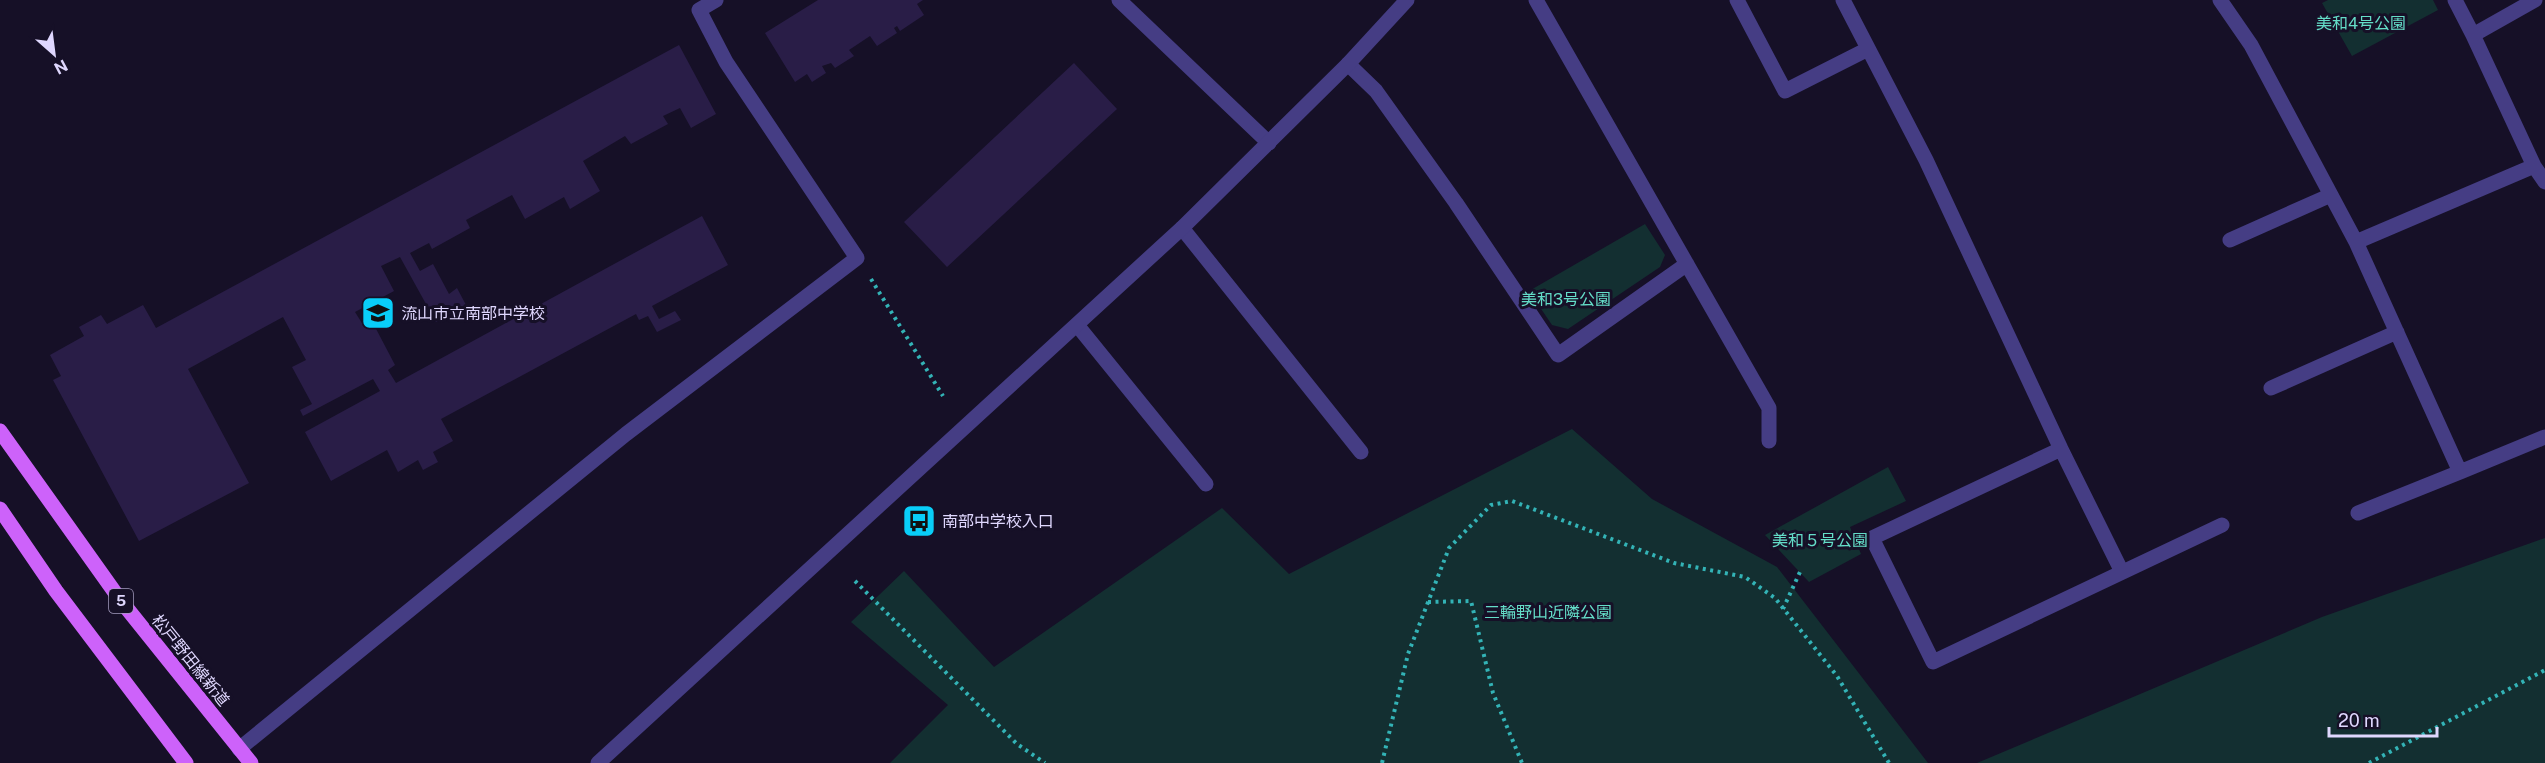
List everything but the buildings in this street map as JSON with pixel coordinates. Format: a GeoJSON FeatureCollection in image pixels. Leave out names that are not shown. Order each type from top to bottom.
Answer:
{"type":"FeatureCollection","features":[{"type":"Feature","properties":{"kind":"main road","name":"松戸野田線新道"},"geometry":{"type":"LineString","coordinates":[[0,431],[121,601],[251,763]]}},
{"type":"Feature","properties":{"kind":"main road"},"geometry":{"type":"LineString","coordinates":[[0,509],[63,600],[186,763]]}},
{"type":"Feature","properties":{"kind":"street"},"geometry":{"type":"LineString","coordinates":[[239,749],[626,434],[857,258],[726,62],[699,10],[716,0]]}},
{"type":"Feature","properties":{"kind":"street"},"geometry":{"type":"LineString","coordinates":[[1119,0],[1269,143]]}},
{"type":"Feature","properties":{"kind":"street"},"geometry":{"type":"LineString","coordinates":[[598,763],[1182,228],[1348,64],[1407,0]]}},
{"type":"Feature","properties":{"kind":"street"},"geometry":{"type":"LineString","coordinates":[[1536,0],[1769,408],[1769,441]]}},
{"type":"Feature","properties":{"kind":"street"},"geometry":{"type":"LineString","coordinates":[[1737,0],[1785,91],[1868,49]]}},
{"type":"Feature","properties":{"kind":"street"},"geometry":{"type":"LineString","coordinates":[[1843,0],[1926,160],[2061,449],[2122,572]]}},
{"type":"Feature","properties":{"kind":"street"},"geometry":{"type":"LineString","coordinates":[[2220,0],[2251,45],[2356,242],[2460,472]]}},
{"type":"Feature","properties":{"kind":"street"},"geometry":{"type":"LineString","coordinates":[[2455,0],[2534,166],[2545,182]]}},
{"type":"Feature","properties":{"kind":"street"},"geometry":{"type":"LineString","coordinates":[[2473,35],[2535,0]]}},
{"type":"Feature","properties":{"kind":"street"},"geometry":{"type":"LineString","coordinates":[[1348,64],[1376,91],[1456,203],[1558,355],[1687,264]]}},
{"type":"Feature","properties":{"kind":"street"},"geometry":{"type":"LineString","coordinates":[[2356,242],[2534,166]]}},
{"type":"Feature","properties":{"kind":"street"},"geometry":{"type":"LineString","coordinates":[[2230,240],[2331,195]]}},
{"type":"Feature","properties":{"kind":"street"},"geometry":{"type":"LineString","coordinates":[[1182,228],[1361,452]]}},
{"type":"Feature","properties":{"kind":"street"},"geometry":{"type":"LineString","coordinates":[[1077,325],[1206,484]]}},
{"type":"Feature","properties":{"kind":"street"},"geometry":{"type":"LineString","coordinates":[[2271,388],[2397,332]]}},
{"type":"Feature","properties":{"kind":"street"},"geometry":{"type":"LineString","coordinates":[[2358,513],[2545,437]]}},
{"type":"Feature","properties":{"kind":"street"},"geometry":{"type":"LineString","coordinates":[[2061,449],[1872,538],[1934,663],[2222,525]]}},
{"type":"Feature","properties":{"kind":"path"},"geometry":{"type":"LineString","coordinates":[[857,258],[943,396]]}},
{"type":"Feature","properties":{"kind":"path"},"geometry":{"type":"LineString","coordinates":[[1382,763],[1408,654],[1449,548],[1491,504],[1512,501],[1674,563],[1745,577],[1775,598],[1837,676],[1888,763]]}},
{"type":"Feature","properties":{"kind":"path"},"geometry":{"type":"LineString","coordinates":[[1783,609],[1800,572]]}},
{"type":"Feature","properties":{"kind":"path"},"geometry":{"type":"LineString","coordinates":[[855,581],[1017,744],[1045,763]]}},
{"type":"Feature","properties":{"kind":"path"},"geometry":{"type":"LineString","coordinates":[[1428,602],[1471,601],[1493,693],[1521,763]]}},
{"type":"Feature","properties":{"kind":"path"},"geometry":{"type":"LineString","coordinates":[[2368,763],[2545,670]]}},
{"type":"Feature","properties":{"kind":"green space","name":"美和4号公園"},"geometry":{"type":"Polygon","coordinates":[[[2328,0],[2433,0],[2438,10],[2352,56],[2322,3],[2328,0]]]}},
{"type":"Feature","properties":{"kind":"green space","name":"美和3号公園"},"geometry":{"type":"Polygon","coordinates":[[[1645,224],[1665,255],[1660,267],[1568,329],[1552,325],[1529,291],[1645,224]]]}},
{"type":"Feature","properties":{"kind":"green space","name":"三輪野山近隣公園"},"geometry":{"type":"Polygon","coordinates":[[[1572,429],[1652,499],[1777,567],[1928,763],[890,763],[948,705],[851,622],[904,571],[994,667],[1222,508],[1289,574],[1572,429]]]}},
{"type":"Feature","properties":{"kind":"green space","name":"美和５号公園"},"geometry":{"type":"Polygon","coordinates":[[[1888,467],[1906,501],[1850,527],[1861,554],[1809,582],[1765,535],[1888,467]]]}},
{"type":"Feature","properties":{"kind":"green space"},"geometry":{"type":"Polygon","coordinates":[[[2545,538],[2545,763],[1977,763],[2322,617],[2545,538]]]}},
{"type":"Feature","properties":{"kind":"place","name":"流山市立南部中学校"},"geometry":{"type":"Point","coordinates":[378,313]}},
{"type":"Feature","properties":{"kind":"place","name":"南部中学校入口"},"geometry":{"type":"Point","coordinates":[919,521]}}]}
